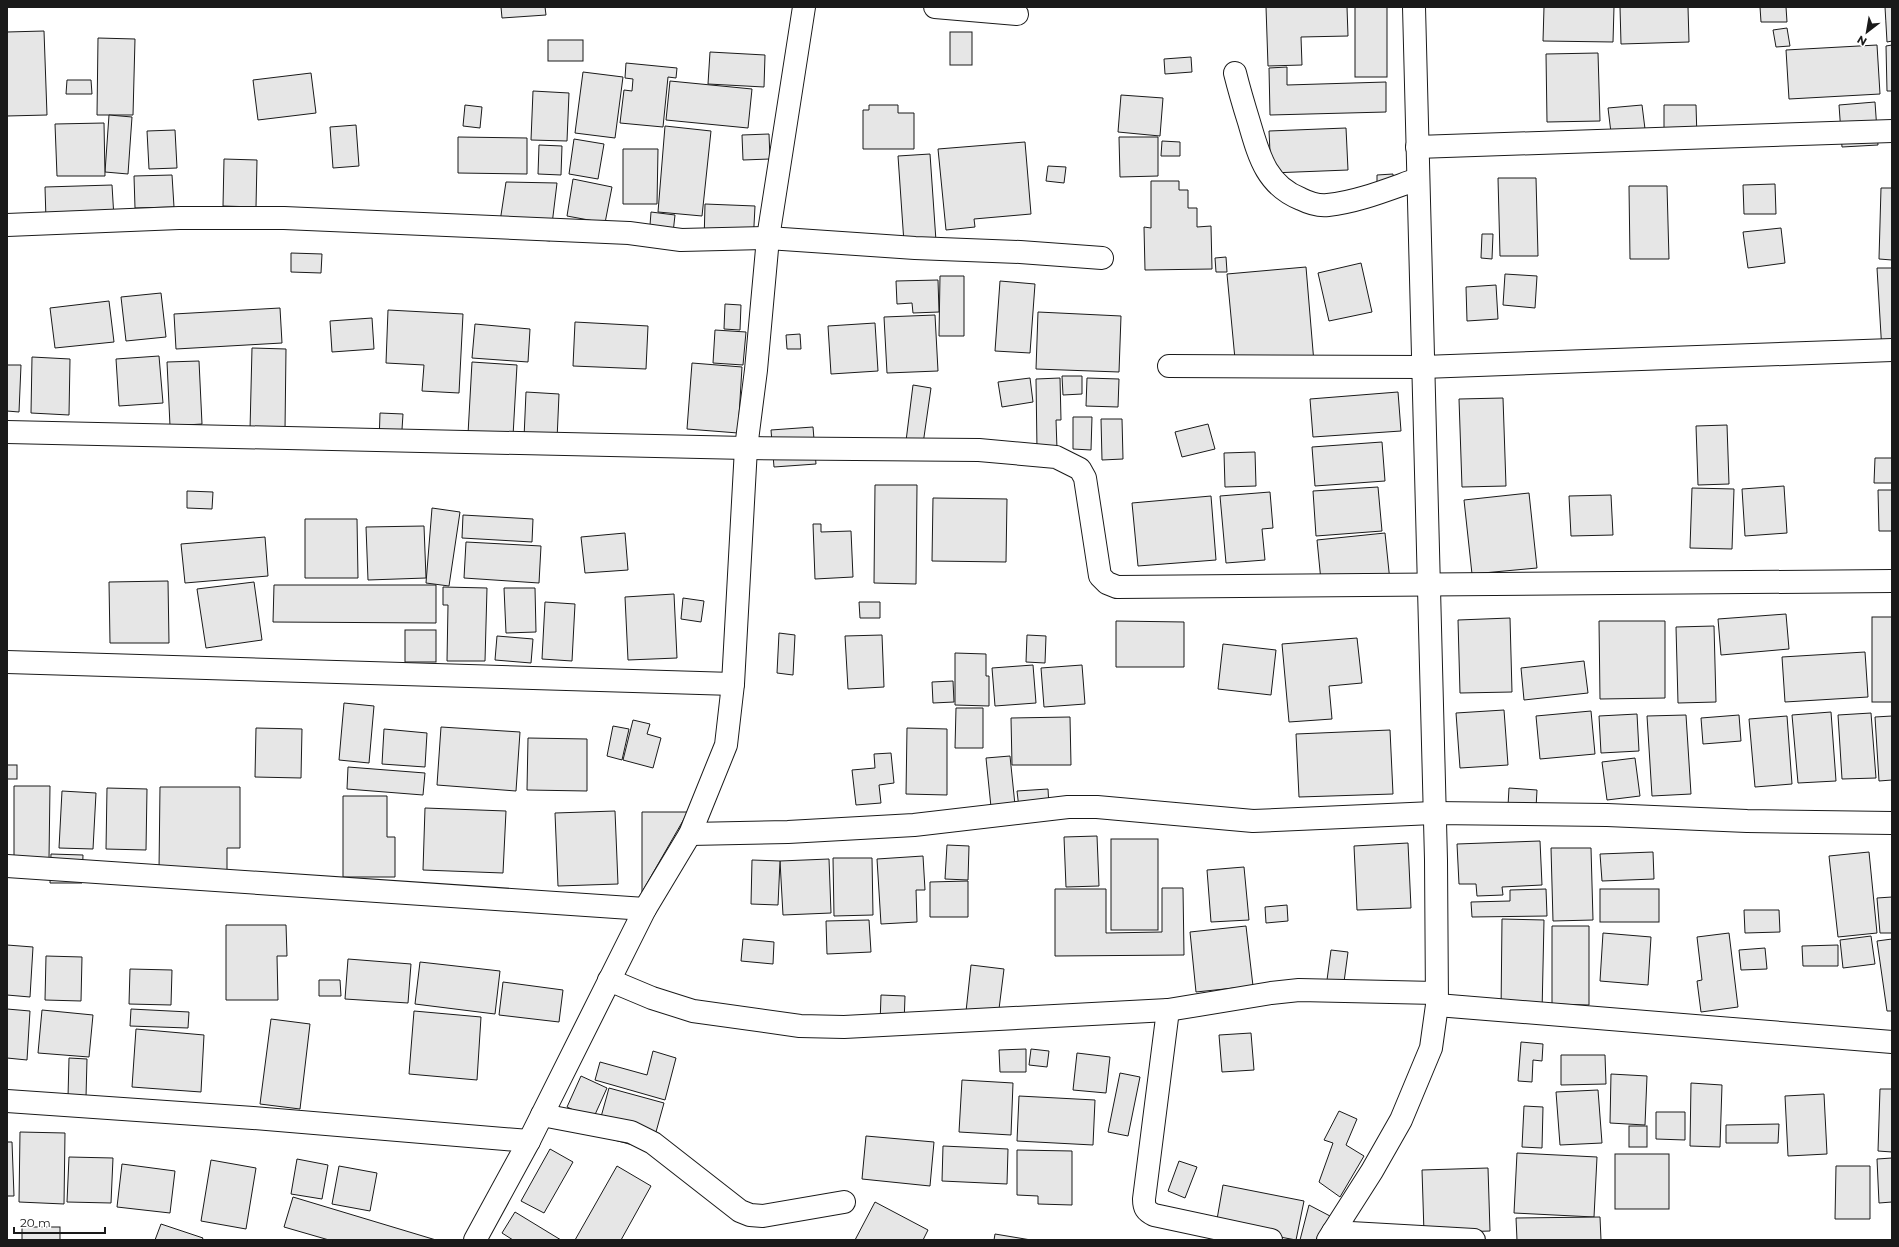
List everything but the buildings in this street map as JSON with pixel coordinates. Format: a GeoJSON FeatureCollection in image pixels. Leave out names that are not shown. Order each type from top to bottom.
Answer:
{"type":"FeatureCollection","features":[{"type":"Feature","properties":{"kind":"street"},"geometry":{"type":"LineString","coordinates":[[475,1240],[529,1141],[645,909],[690,834],[726,745],[733,684],[746,448],[756,370],[768,238],[804,7]]}},
{"type":"Feature","properties":{"kind":"street"},"geometry":{"type":"LineString","coordinates":[[935,7],[1017,14]]}},
{"type":"Feature","properties":{"kind":"street"},"geometry":{"type":"LineString","coordinates":[[1331,1236],[1372,1172],[1401,1120],[1431,1048],[1437,999],[1436,860],[1433,813],[1414,7]]}},
{"type":"Feature","properties":{"kind":"street"},"geometry":{"type":"LineString","coordinates":[[1235,73],[1259,157],[1268,173],[1278,184],[1296,197],[1311,204],[1326,206],[1348,201],[1418,179]]}},
{"type":"Feature","properties":{"kind":"street"},"geometry":{"type":"LineString","coordinates":[[1418,147],[1892,131]]}},
{"type":"Feature","properties":{"kind":"street"},"geometry":{"type":"LineString","coordinates":[[7,225],[179,218],[284,218],[629,233],[681,240],[768,238],[1102,258]]}},
{"type":"Feature","properties":{"kind":"street"},"geometry":{"type":"LineString","coordinates":[[1169,366],[1423,367],[1892,350]]}},
{"type":"Feature","properties":{"kind":"street"},"geometry":{"type":"LineString","coordinates":[[7,432],[746,448],[927,448],[979,450],[1056,457],[1080,469],[1085,478],[1100,576],[1106,583],[1117,587],[1892,581]]}},
{"type":"Feature","properties":{"kind":"street"},"geometry":{"type":"LineString","coordinates":[[7,662],[733,684]]}},
{"type":"Feature","properties":{"kind":"street"},"geometry":{"type":"LineString","coordinates":[[690,834],[788,832],[914,825],[1068,807],[1096,807],[1253,821],[1433,813],[1607,815],[1747,821],[1892,823]]}},
{"type":"Feature","properties":{"kind":"street"},"geometry":{"type":"LineString","coordinates":[[7,866],[645,909]]}},
{"type":"Feature","properties":{"kind":"street"},"geometry":{"type":"LineString","coordinates":[[609,980],[652,998],[693,1011],[800,1026],[844,1027],[1168,1010],[1270,993],[1299,990],[1437,999],[1892,1042]]}},
{"type":"Feature","properties":{"kind":"street"},"geometry":{"type":"LineString","coordinates":[[1168,1010],[1144,1206],[1147,1212],[1154,1215],[1271,1240]]}},
{"type":"Feature","properties":{"kind":"street"},"geometry":{"type":"LineString","coordinates":[[7,1101],[253,1118],[529,1141]]}},
{"type":"Feature","properties":{"kind":"street"},"geometry":{"type":"LineString","coordinates":[[542,1115],[631,1132],[642,1136],[740,1211],[750,1215],[763,1216],[844,1202]]}},
{"type":"Feature","properties":{"kind":"street"},"geometry":{"type":"LineString","coordinates":[[1331,1236],[1474,1240]]}}]}
